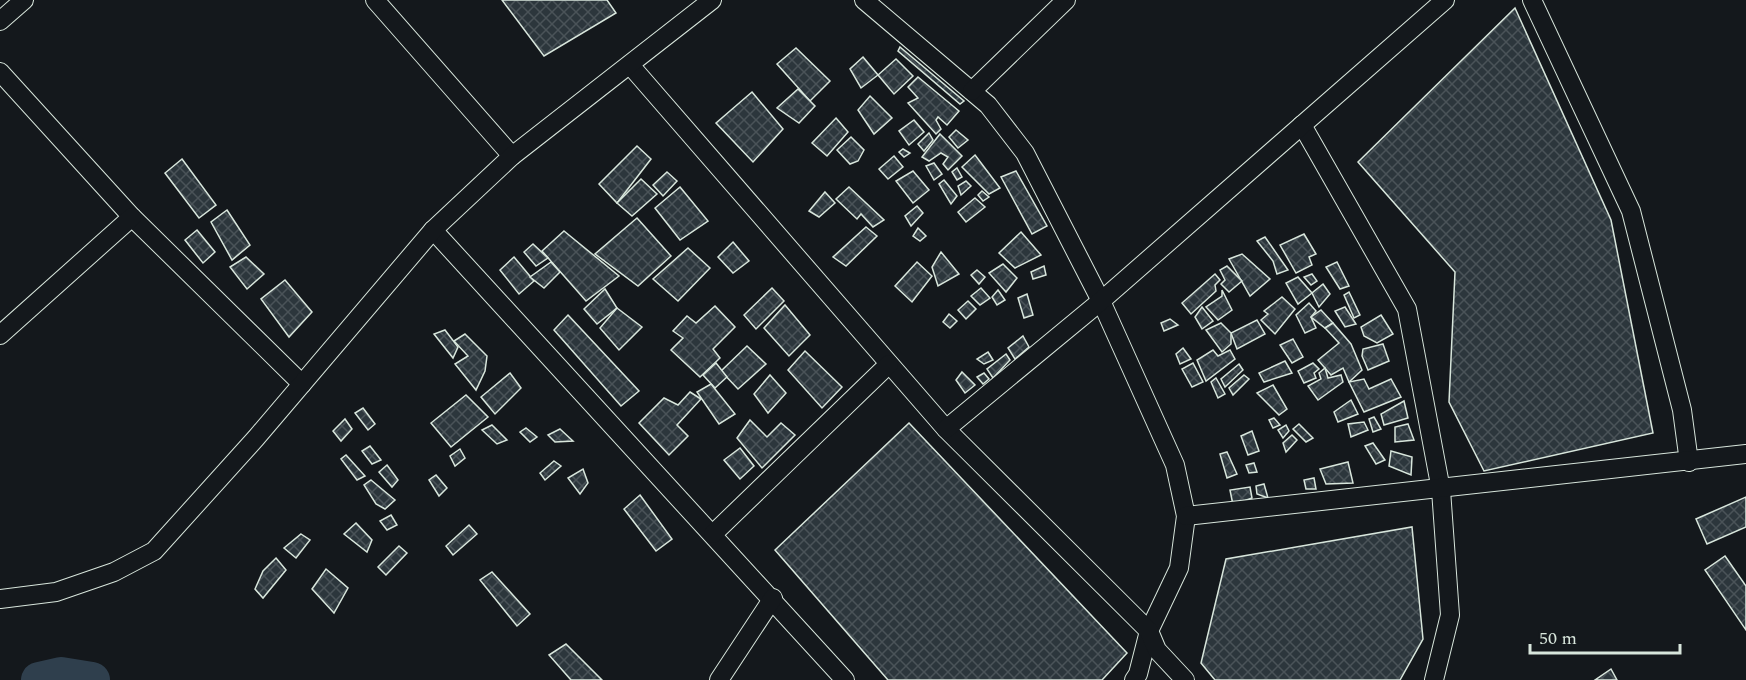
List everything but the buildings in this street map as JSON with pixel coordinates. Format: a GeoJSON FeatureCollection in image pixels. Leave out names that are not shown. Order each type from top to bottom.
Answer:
{"type":"FeatureCollection","features":[{"type":"Feature","properties":{"kind":"street"},"geometry":{"type":"LineString","coordinates":[[0,21],[24,0]]}},
{"type":"Feature","properties":{"kind":"street"},"geometry":{"type":"LineString","coordinates":[[375,0],[512,156]]}},
{"type":"Feature","properties":{"kind":"street"},"geometry":{"type":"LineString","coordinates":[[0,599],[56,592],[114,572],[154,551],[302,384],[433,230],[512,156],[712,0]]}},
{"type":"Feature","properties":{"kind":"street"},"geometry":{"type":"LineString","coordinates":[[864,0],[988,105],[1024,153],[1101,301],[1175,465],[1186,516],[1179,568],[1149,631],[1138,674],[1134,680]]}},
{"type":"Feature","properties":{"kind":"street"},"geometry":{"type":"LineString","coordinates":[[972,91],[1066,0]]}},
{"type":"Feature","properties":{"kind":"street"},"geometry":{"type":"LineString","coordinates":[[946,429],[1101,301],[1445,0]]}},
{"type":"Feature","properties":{"kind":"street"},"geometry":{"type":"LineString","coordinates":[[1532,0],[1631,211],[1682,410],[1689,462]]}},
{"type":"Feature","properties":{"kind":"street"},"geometry":{"type":"LineString","coordinates":[[630,65],[946,429],[1149,631],[1157,650],[1185,680]]}},
{"type":"Feature","properties":{"kind":"street"},"geometry":{"type":"LineString","coordinates":[[0,72],[132,217],[302,384]]}},
{"type":"Feature","properties":{"kind":"street"},"geometry":{"type":"LineString","coordinates":[[1302,125],[1407,309],[1441,490],[1450,615],[1434,680]]}},
{"type":"Feature","properties":{"kind":"street"},"geometry":{"type":"LineString","coordinates":[[0,335],[132,217]]}},
{"type":"Feature","properties":{"kind":"street"},"geometry":{"type":"LineString","coordinates":[[433,230],[845,680]]}},
{"type":"Feature","properties":{"kind":"street"},"geometry":{"type":"LineString","coordinates":[[713,534],[889,364]]}},
{"type":"Feature","properties":{"kind":"street"},"geometry":{"type":"LineString","coordinates":[[1186,516],[1441,490],[1746,454]]}},
{"type":"Feature","properties":{"kind":"street"},"geometry":{"type":"LineString","coordinates":[[719,680],[772,598]]}},
{"type":"Feature","properties":{"kind":"waterway"},"geometry":{"type":"LineString","coordinates":[[39,680],[61,675],[92,680]]}}]}
